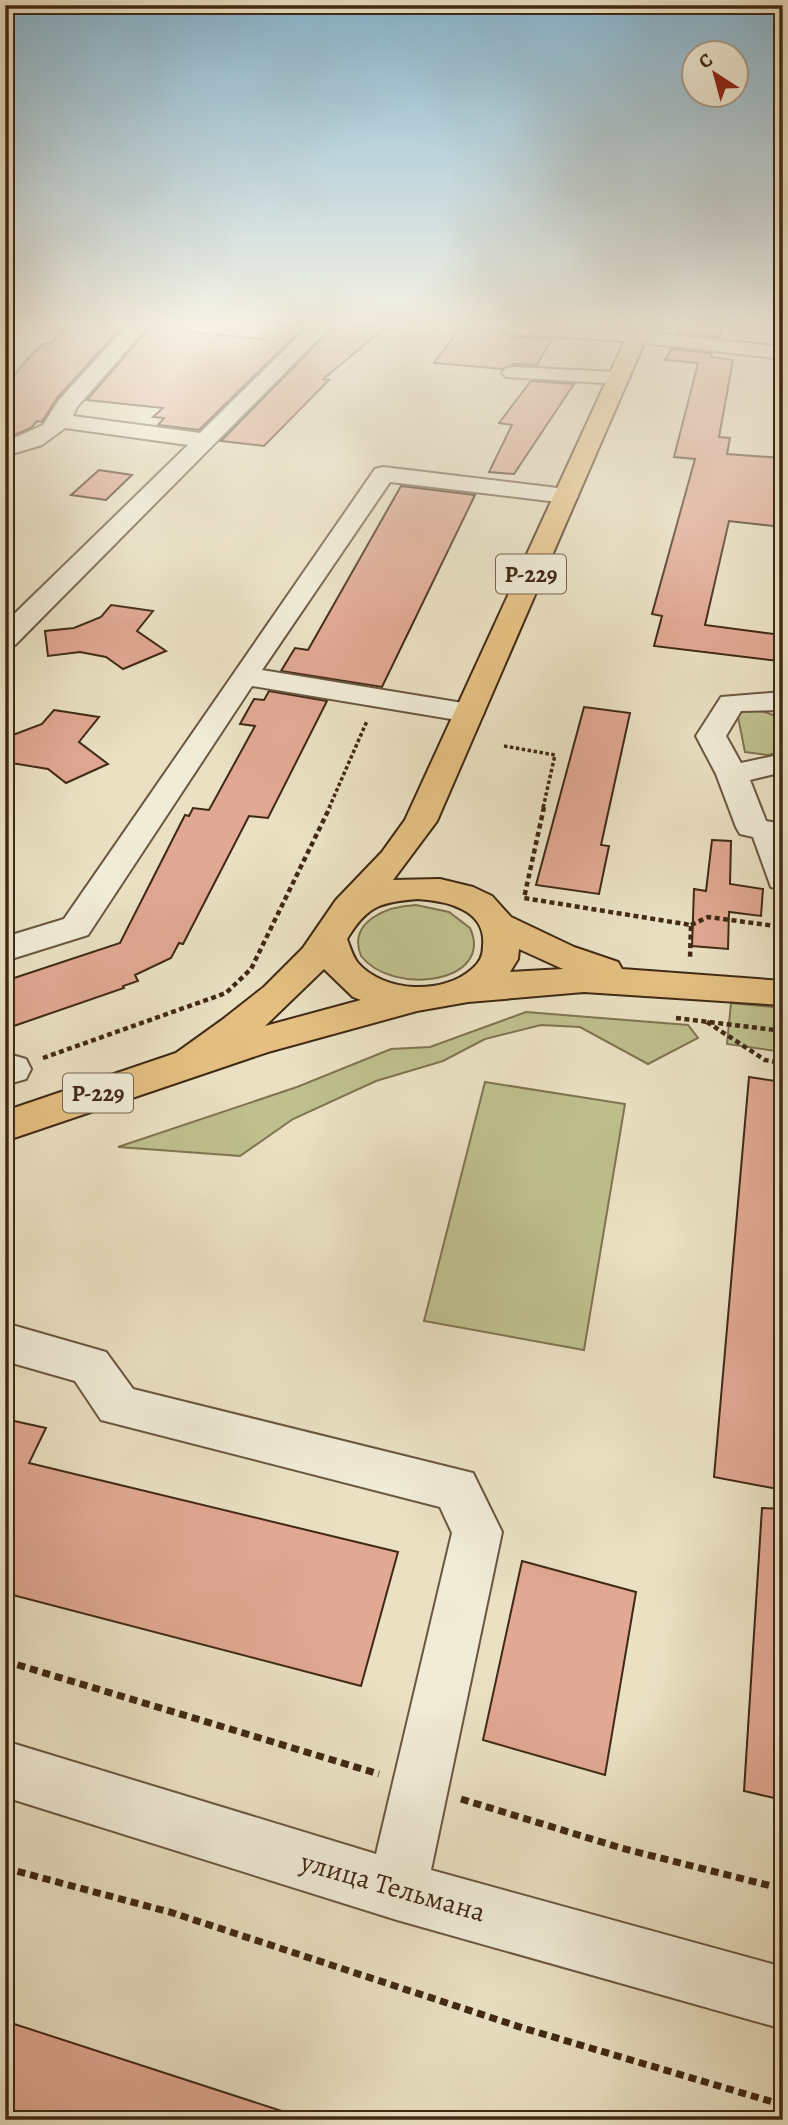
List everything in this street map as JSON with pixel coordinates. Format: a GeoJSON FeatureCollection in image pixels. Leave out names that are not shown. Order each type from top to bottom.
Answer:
{"type":"FeatureCollection","features":[{"type":"Feature","properties":{"kind":"main road","name":"Р-229"},"geometry":{"type":"LineString","coordinates":[[191,1060],[240,1028],[275,999],[394,859],[421,821],[597,426]]}},
{"type":"Feature","properties":{"kind":"main road","name":"Р-229"},"geometry":{"type":"LineString","coordinates":[[421,821],[432,858],[464,896]]}},
{"type":"Feature","properties":{"kind":"main road","name":"Р-229"},"geometry":{"type":"LineString","coordinates":[[5,1126],[191,1060],[312,1023],[413,1000],[444,997],[466,990],[488,976],[501,957],[503,938],[499,925],[485,908],[464,896],[437,888],[411,887],[383,891],[338,924],[333,959],[352,981],[377,994],[413,1000]]}},
{"type":"Feature","properties":{"kind":"main road"},"geometry":{"type":"LineString","coordinates":[[499,925],[561,955],[637,981]]}},
{"type":"Feature","properties":{"kind":"main road"},"geometry":{"type":"LineString","coordinates":[[466,990],[547,980],[637,981],[783,993]]}},
{"type":"Feature","properties":{"kind":"street"},"geometry":{"type":"LineString","coordinates":[[5,449],[33,442],[55,426]]}},
{"type":"Feature","properties":{"kind":"street"},"geometry":{"type":"LineString","coordinates":[[100,426],[208,441]]}},
{"type":"Feature","properties":{"kind":"street"},"geometry":{"type":"LineString","coordinates":[[5,639],[223,426]]}},
{"type":"Feature","properties":{"kind":"street"},"geometry":{"type":"LineString","coordinates":[[5,949],[76,927],[383,474],[566,496]]}},
{"type":"Feature","properties":{"kind":"street"},"geometry":{"type":"LineString","coordinates":[[244,676],[469,713]]}},
{"type":"Feature","properties":{"kind":"street"},"geometry":{"type":"LineString","coordinates":[[783,701],[731,703],[711,736],[732,774],[752,827],[775,832],[783,880]]}},
{"type":"Feature","properties":{"kind":"street"},"geometry":{"type":"LineString","coordinates":[[732,774],[783,763]]}},
{"type":"Feature","properties":{"kind":"street"},"geometry":{"type":"LineString","coordinates":[[5,1342],[90,1366],[118,1406],[456,1489],[477,1532],[397,1890]]}},
{"type":"Feature","properties":{"kind":"street","name":"улица Тельмана"},"geometry":{"type":"LineString","coordinates":[[5,1769],[397,1890],[783,1998]]}},
{"type":"Feature","properties":{"kind":"path"},"geometry":{"type":"LineString","coordinates":[[9,1070],[226,993],[251,969],[356,752],[376,698]]}},
{"type":"Feature","properties":{"kind":"path"},"geometry":{"type":"LineString","coordinates":[[504,746],[555,755],[524,898],[691,925],[708,917],[783,927]]}},
{"type":"Feature","properties":{"kind":"path"},"geometry":{"type":"LineString","coordinates":[[690,959],[691,925]]}},
{"type":"Feature","properties":{"kind":"path"},"geometry":{"type":"LineString","coordinates":[[664,1016],[783,1031]]}},
{"type":"Feature","properties":{"kind":"path"},"geometry":{"type":"LineString","coordinates":[[706,1021],[765,1060],[783,1063]]}},
{"type":"Feature","properties":{"kind":"path"},"geometry":{"type":"LineString","coordinates":[[5,1868],[173,1913],[523,2028],[783,2105]]}},
{"type":"Feature","properties":{"kind":"green space"},"geometry":{"type":"Polygon","coordinates":[[[736,707],[765,712],[783,719],[783,752],[767,755],[745,752],[736,707]]]}},
{"type":"Feature","properties":{"kind":"green space"},"geometry":{"type":"Polygon","coordinates":[[[416,905],[449,912],[470,928],[474,947],[468,961],[455,972],[437,978],[416,980],[395,977],[376,969],[361,956],[358,944],[365,925],[383,912],[416,905]]]}},
{"type":"Feature","properties":{"kind":"green space"},"geometry":{"type":"Polygon","coordinates":[[[731,1003],[783,1008],[783,1052],[727,1044],[731,1003]]]}},
{"type":"Feature","properties":{"kind":"green space"},"geometry":{"type":"Polygon","coordinates":[[[526,1012],[688,1025],[698,1038],[648,1064],[580,1027],[541,1025],[485,1039],[443,1061],[376,1081],[293,1119],[240,1156],[118,1147],[297,1087],[391,1049],[430,1047],[526,1012]]]}},
{"type":"Feature","properties":{"kind":"green space"},"geometry":{"type":"Polygon","coordinates":[[[485,1082],[625,1104],[584,1350],[424,1321],[485,1082]]]}},
{"type":"Feature","properties":{"kind":"building"},"geometry":{"type":"Polygon","coordinates":[[[5,426],[33,426],[31,428],[5,439],[5,426]]]}},
{"type":"Feature","properties":{"kind":"building"},"geometry":{"type":"Polygon","coordinates":[[[168,426],[203,426],[199,430],[168,426]]]}},
{"type":"Feature","properties":{"kind":"building"},"geometry":{"type":"Polygon","coordinates":[[[236,426],[284,426],[264,446],[221,441],[236,426]]]}},
{"type":"Feature","properties":{"kind":"building"},"geometry":{"type":"Polygon","coordinates":[[[511,426],[546,426],[514,474],[489,472],[511,426]]]}},
{"type":"Feature","properties":{"kind":"building"},"geometry":{"type":"Polygon","coordinates":[[[682,426],[721,426],[719,437],[730,438],[727,454],[783,458],[783,527],[729,521],[705,625],[782,635],[778,661],[654,646],[662,616],[652,614],[695,459],[674,457],[682,426]]]}},
{"type":"Feature","properties":{"kind":"building"},"geometry":{"type":"Polygon","coordinates":[[[99,470],[132,475],[106,500],[71,495],[99,470]]]}},
{"type":"Feature","properties":{"kind":"building"},"geometry":{"type":"Polygon","coordinates":[[[401,486],[475,495],[382,687],[281,671],[295,648],[308,650],[401,486]]]}},
{"type":"Feature","properties":{"kind":"building"},"geometry":{"type":"Polygon","coordinates":[[[111,605],[153,611],[137,631],[166,651],[123,669],[106,657],[80,652],[48,656],[45,631],[74,628],[101,617],[111,605]]]}},
{"type":"Feature","properties":{"kind":"building"},"geometry":{"type":"Polygon","coordinates":[[[269,691],[327,701],[268,818],[249,816],[183,944],[179,943],[171,958],[135,975],[138,981],[123,986],[124,988],[5,1029],[5,981],[120,943],[185,815],[189,816],[193,808],[209,810],[255,726],[240,724],[254,699],[264,700],[269,691]]]}},
{"type":"Feature","properties":{"kind":"building"},"geometry":{"type":"Polygon","coordinates":[[[584,707],[630,713],[601,845],[609,846],[599,894],[536,885],[584,707]]]}},
{"type":"Feature","properties":{"kind":"building"},"geometry":{"type":"Polygon","coordinates":[[[54,710],[99,717],[79,742],[108,764],[66,783],[48,769],[5,762],[5,738],[42,724],[54,710]]]}},
{"type":"Feature","properties":{"kind":"building"},"geometry":{"type":"Polygon","coordinates":[[[712,840],[731,841],[730,884],[763,889],[761,916],[729,912],[728,949],[692,946],[694,889],[706,891],[712,840]]]}},
{"type":"Feature","properties":{"kind":"building"},"geometry":{"type":"Polygon","coordinates":[[[749,1077],[783,1082],[783,1490],[714,1477],[749,1077]]]}},
{"type":"Feature","properties":{"kind":"building"},"geometry":{"type":"Polygon","coordinates":[[[5,1419],[46,1428],[29,1463],[398,1552],[361,1686],[5,1593],[5,1419]]]}},
{"type":"Feature","properties":{"kind":"building"},"geometry":{"type":"Polygon","coordinates":[[[762,1508],[783,1509],[783,1800],[744,1791],[762,1508]]]}},
{"type":"Feature","properties":{"kind":"building"},"geometry":{"type":"Polygon","coordinates":[[[522,1561],[636,1592],[605,1775],[483,1740],[522,1561]]]}},
{"type":"Feature","properties":{"kind":"building"},"geometry":{"type":"Polygon","coordinates":[[[5,2021],[291,2114],[290,2120],[5,2120],[5,2021]]]}}]}
